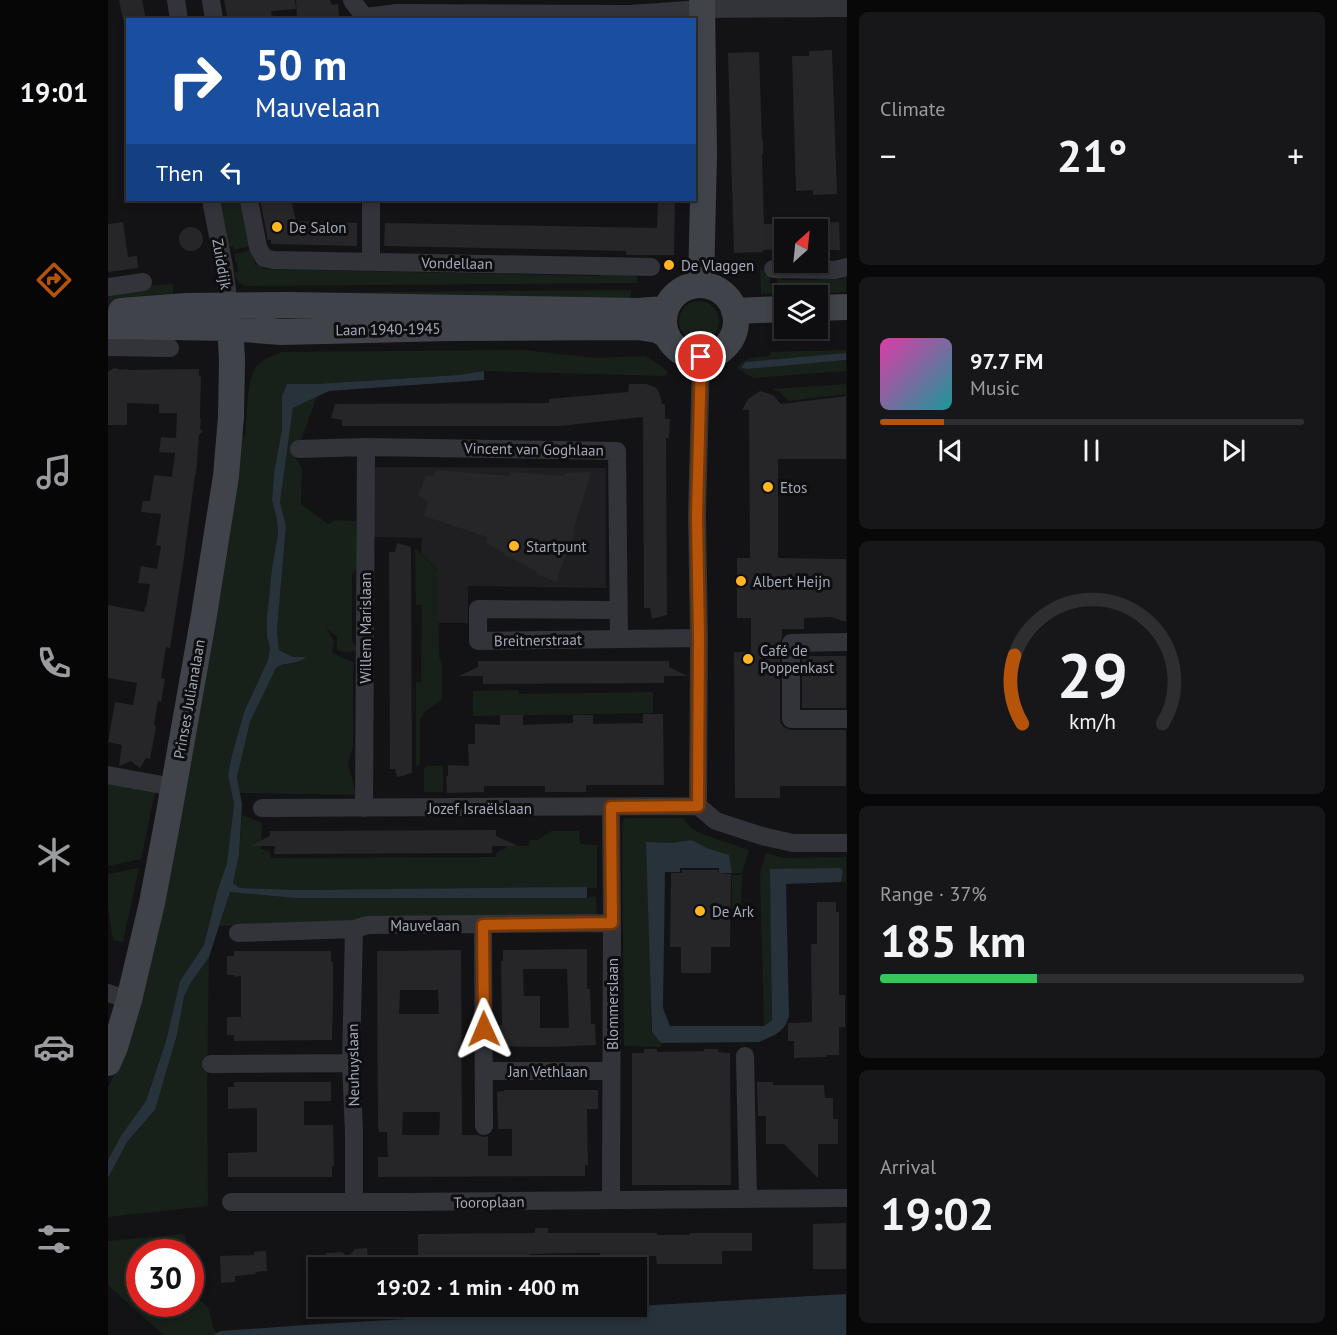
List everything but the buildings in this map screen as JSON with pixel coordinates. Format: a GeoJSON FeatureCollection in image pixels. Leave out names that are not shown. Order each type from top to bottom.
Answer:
{"type":"FeatureCollection","features":[{"type":"Feature","properties":{"kind":"main road"},"geometry":{"type":"LineString","coordinates":[[701,285],[699,155],[702,4]]}},
{"type":"Feature","properties":{"kind":"main road"},"geometry":{"type":"LineString","coordinates":[[701,285],[720,291],[727,298],[735,319],[730,340],[724,348],[701,357],[692,356],[672,344],[667,336],[664,320],[666,309],[674,296],[680,291],[701,285]]}},
{"type":"Feature","properties":{"kind":"main road","name":"Laan 1940-1945"},"geometry":{"type":"LineString","coordinates":[[108,312],[178,306],[230,317],[281,332],[637,327],[657,330],[667,336]]}},
{"type":"Feature","properties":{"kind":"main road","name":"Laan 1940-1945"},"geometry":{"type":"LineString","coordinates":[[108,326],[417,306],[637,311],[666,309]]}},
{"type":"Feature","properties":{"kind":"main road"},"geometry":{"type":"LineString","coordinates":[[828,308],[846,307]]}},
{"type":"Feature","properties":{"kind":"main road"},"geometry":{"type":"LineString","coordinates":[[735,319],[774,311]]}},
{"type":"Feature","properties":{"kind":"main road","name":"Prinses Julianalaan"},"geometry":{"type":"LineString","coordinates":[[108,1063],[115,1047],[118,997],[152,903],[204,615],[226,476],[231,417],[230,317]]}},
{"type":"Feature","properties":{"kind":"main road"},"geometry":{"type":"LineString","coordinates":[[735,319],[774,323]]}},
{"type":"Feature","properties":{"kind":"main road"},"geometry":{"type":"LineString","coordinates":[[828,323],[846,322]]}},
{"type":"Feature","properties":{"kind":"street"},"geometry":{"type":"LineString","coordinates":[[176,0],[179,18]]}},
{"type":"Feature","properties":{"kind":"street"},"geometry":{"type":"LineString","coordinates":[[211,0],[214,18]]}},
{"type":"Feature","properties":{"kind":"street"},"geometry":{"type":"LineString","coordinates":[[352,0],[366,18],[398,13],[630,14],[702,4],[846,8]]}},
{"type":"Feature","properties":{"kind":"street","name":"Zuiddijk"},"geometry":{"type":"LineString","coordinates":[[211,201],[224,267],[230,317]]}},
{"type":"Feature","properties":{"kind":"street","name":"Vondellaan"},"geometry":{"type":"LineString","coordinates":[[249,201],[258,247],[264,258],[273,260],[651,267]]}},
{"type":"Feature","properties":{"kind":"street"},"geometry":{"type":"LineString","coordinates":[[371,201],[371,261]]}},
{"type":"Feature","properties":{"kind":"street"},"geometry":{"type":"LineString","coordinates":[[773,269],[835,270],[846,267]]}},
{"type":"Feature","properties":{"kind":"street"},"geometry":{"type":"LineString","coordinates":[[108,287],[143,282]]}},
{"type":"Feature","properties":{"kind":"street"},"geometry":{"type":"LineString","coordinates":[[108,347],[170,348]]}},
{"type":"Feature","properties":{"kind":"street"},"geometry":{"type":"LineString","coordinates":[[701,357],[697,515],[698,806],[716,821],[762,836],[793,843],[846,843]]}},
{"type":"Feature","properties":{"kind":"street","name":"Vincent van Goghlaan"},"geometry":{"type":"LineString","coordinates":[[299,449],[366,447],[617,450],[619,639]]}},
{"type":"Feature","properties":{"kind":"street","name":"Willem Marislaan"},"geometry":{"type":"LineString","coordinates":[[364,808],[366,447]]}},
{"type":"Feature","properties":{"kind":"street","name":"Breitnerstraat"},"geometry":{"type":"LineString","coordinates":[[618,610],[477,609],[478,641],[699,638]]}},
{"type":"Feature","properties":{"kind":"street"},"geometry":{"type":"LineString","coordinates":[[846,642],[791,643],[791,719],[846,719]]}},
{"type":"Feature","properties":{"kind":"street"},"geometry":{"type":"LineString","coordinates":[[108,775],[173,787]]}},
{"type":"Feature","properties":{"kind":"street","name":"Jozef Israëlslaan"},"geometry":{"type":"LineString","coordinates":[[262,808],[698,806]]}},
{"type":"Feature","properties":{"kind":"street","name":"Blommerslaan"},"geometry":{"type":"LineString","coordinates":[[611,807],[611,1200]]}},
{"type":"Feature","properties":{"kind":"street","name":"Mauvelaan"},"geometry":{"type":"LineString","coordinates":[[238,933],[354,929],[368,925],[612,923]]}},
{"type":"Feature","properties":{"kind":"street"},"geometry":{"type":"LineString","coordinates":[[483,925],[484,1126]]}},
{"type":"Feature","properties":{"kind":"street","name":"Neuhuyslaan"},"geometry":{"type":"LineString","coordinates":[[354,929],[351,1063],[354,1202]]}},
{"type":"Feature","properties":{"kind":"street"},"geometry":{"type":"LineString","coordinates":[[745,1056],[748,1198]]}},
{"type":"Feature","properties":{"kind":"street"},"geometry":{"type":"LineString","coordinates":[[211,1064],[351,1063]]}},
{"type":"Feature","properties":{"kind":"street","name":"Jan Vethlaan"},"geometry":{"type":"LineString","coordinates":[[484,1071],[611,1071]]}},
{"type":"Feature","properties":{"kind":"street","name":"Tooroplaan"},"geometry":{"type":"LineString","coordinates":[[231,1202],[846,1198]]}},
{"type":"Feature","properties":{"kind":"shaded area"},"geometry":{"type":"Polygon","coordinates":[[[220,201],[242,201],[251,246],[234,250],[233,246],[229,247],[220,201]]]}},
{"type":"Feature","properties":{"kind":"shaded area"},"geometry":{"type":"Polygon","coordinates":[[[252,250],[255,265],[262,265],[263,269],[600,276],[601,272],[637,273],[637,283],[245,286],[238,282],[234,273],[238,271],[234,254],[252,250]]]}},
{"type":"Feature","properties":{"kind":"shaded area"},"geometry":{"type":"Polygon","coordinates":[[[760,270],[764,271],[764,275],[769,275],[770,283],[777,283],[777,275],[781,275],[782,280],[844,279],[846,275],[846,292],[828,293],[828,285],[774,285],[774,294],[761,294],[760,270]]]}},
{"type":"Feature","properties":{"kind":"shaded area"},"geometry":{"type":"Polygon","coordinates":[[[173,284],[173,303],[108,308],[108,295],[143,286],[173,284]]]}},
{"type":"Feature","properties":{"kind":"shaded area"},"geometry":{"type":"Polygon","coordinates":[[[631,290],[631,305],[438,300],[407,294],[284,295],[284,293],[631,290]]]}},
{"type":"Feature","properties":{"kind":"shaded area"},"geometry":{"type":"Polygon","coordinates":[[[699,301],[713,307],[719,321],[713,335],[699,341],[685,335],[679,321],[685,307],[699,301]]]}},
{"type":"Feature","properties":{"kind":"shaded area"},"geometry":{"type":"Polygon","coordinates":[[[524,350],[596,358],[645,356],[668,373],[664,376],[484,371],[458,375],[287,384],[282,396],[282,429],[272,500],[278,534],[267,617],[267,637],[270,648],[268,660],[244,712],[228,775],[234,804],[227,863],[204,945],[180,981],[166,1041],[146,1101],[108,1160],[108,1088],[119,1063],[172,861],[184,804],[184,791],[240,436],[245,437],[249,389],[253,372],[262,361],[282,352],[524,350]]]}},
{"type":"Feature","properties":{"kind":"shaded area"},"geometry":{"type":"Polygon","coordinates":[[[846,350],[846,353],[747,362],[743,368],[846,360],[846,371],[753,378],[737,368],[747,359],[770,356],[771,352],[846,350]]]}},
{"type":"Feature","properties":{"kind":"shaded area"},"geometry":{"type":"Polygon","coordinates":[[[846,353],[846,360],[742,368],[746,362],[846,353]]]}},
{"type":"Feature","properties":{"kind":"shaded area"},"geometry":{"type":"Polygon","coordinates":[[[484,371],[484,380],[329,391],[293,408],[280,502],[286,526],[277,630],[279,650],[293,657],[306,657],[298,662],[276,668],[250,722],[237,777],[242,804],[239,855],[233,883],[240,888],[300,890],[587,887],[587,898],[295,898],[230,892],[209,957],[190,984],[184,997],[177,1035],[155,1110],[127,1142],[108,1178],[108,1160],[121,1136],[146,1101],[166,1041],[180,981],[204,945],[227,863],[234,804],[228,775],[232,755],[244,712],[268,660],[270,648],[267,637],[267,617],[278,534],[272,500],[282,429],[282,396],[287,384],[458,375],[484,371]]]}},
{"type":"Feature","properties":{"kind":"shaded area"},"geometry":{"type":"Polygon","coordinates":[[[846,384],[846,394],[788,401],[780,392],[772,389],[846,384]]]}},
{"type":"Feature","properties":{"kind":"shaded area"},"geometry":{"type":"Polygon","coordinates":[[[317,396],[295,457],[302,469],[301,504],[328,524],[335,520],[356,521],[357,568],[352,574],[352,642],[356,646],[356,651],[337,650],[337,637],[326,628],[334,641],[332,653],[353,662],[353,747],[348,763],[356,795],[240,793],[237,777],[250,722],[276,668],[305,658],[293,657],[279,650],[277,630],[286,527],[280,502],[293,408],[317,396]]]}},
{"type":"Feature","properties":{"kind":"shaded area","name":"Startpunt"},"geometry":{"type":"Polygon","coordinates":[[[372,467],[606,468],[606,588],[468,586],[468,623],[438,623],[438,570],[421,553],[422,538],[370,537],[372,467]]]}},
{"type":"Feature","properties":{"kind":"shaded area"},"geometry":{"type":"Polygon","coordinates":[[[415,548],[438,571],[439,656],[442,666],[442,699],[423,713],[420,719],[420,764],[416,767],[416,682],[421,682],[422,605],[416,605],[415,548]]]}},
{"type":"Feature","properties":{"kind":"shaded area"},"geometry":{"type":"Polygon","coordinates":[[[518,690],[519,694],[653,692],[653,713],[473,716],[473,691],[518,690]]]}},
{"type":"Feature","properties":{"kind":"shaded area"},"geometry":{"type":"Polygon","coordinates":[[[426,766],[443,766],[443,792],[424,792],[426,766]]]}},
{"type":"Feature","properties":{"kind":"shaded area"},"geometry":{"type":"Polygon","coordinates":[[[108,783],[155,792],[141,859],[108,866],[108,783]]]}},
{"type":"Feature","properties":{"kind":"shaded area"},"geometry":{"type":"Polygon","coordinates":[[[242,815],[262,823],[261,849],[270,852],[271,858],[495,857],[497,852],[505,849],[506,846],[529,846],[530,840],[538,840],[551,831],[579,831],[580,844],[597,845],[597,888],[300,890],[240,888],[233,883],[239,855],[242,815]]]}},
{"type":"Feature","properties":{"kind":"shaded area"},"geometry":{"type":"Polygon","coordinates":[[[625,818],[683,818],[691,828],[702,834],[749,850],[742,873],[732,873],[729,855],[691,840],[670,843],[650,942],[651,1027],[661,1047],[624,1046],[622,823],[625,818]]]}},
{"type":"Feature","properties":{"kind":"shaded area"},"geometry":{"type":"Polygon","coordinates":[[[691,840],[729,855],[732,873],[719,873],[719,868],[680,868],[680,872],[665,872],[663,1008],[670,1026],[764,1026],[772,1020],[770,869],[840,868],[843,871],[841,882],[786,884],[789,1016],[782,1030],[759,1042],[661,1043],[652,1032],[646,842],[670,843],[691,840]]]}},
{"type":"Feature","properties":{"kind":"shaded area"},"geometry":{"type":"Polygon","coordinates":[[[766,853],[783,858],[846,857],[846,882],[841,882],[843,871],[840,868],[771,870],[772,1020],[764,1026],[760,873],[766,853]]]}},
{"type":"Feature","properties":{"kind":"shaded area"},"geometry":{"type":"Polygon","coordinates":[[[139,868],[123,942],[113,940],[108,907],[108,874],[139,868]]]}},
{"type":"Feature","properties":{"kind":"shaded area"},"geometry":{"type":"Polygon","coordinates":[[[732,875],[742,875],[741,919],[732,919],[732,875]]]}},
{"type":"Feature","properties":{"kind":"shaded area"},"geometry":{"type":"Polygon","coordinates":[[[230,892],[295,898],[586,898],[596,896],[597,920],[219,926],[230,892]]]}},
{"type":"Feature","properties":{"kind":"shaded area"},"geometry":{"type":"Polygon","coordinates":[[[209,957],[208,1206],[108,1217],[108,1178],[127,1142],[155,1110],[177,1035],[184,998],[190,984],[209,957]]]}},
{"type":"Feature","properties":{"kind":"shaded area"},"geometry":{"type":"Polygon","coordinates":[[[185,1234],[186,1239],[130,1239],[185,1234]]]}},
{"type":"Feature","properties":{"kind":"shaded area"},"geometry":{"type":"Polygon","coordinates":[[[126,1239],[126,1301],[108,1285],[108,1241],[126,1239]]]}},
{"type":"Feature","properties":{"kind":"shaded area"},"geometry":{"type":"Polygon","coordinates":[[[846,1294],[846,1335],[212,1335],[221,1331],[442,1317],[647,1317],[647,1305],[846,1294]]]}},
{"type":"Feature","properties":{"kind":"shaded area"},"geometry":{"type":"Polygon","coordinates":[[[204,1303],[216,1333],[212,1335],[163,1335],[143,1317],[204,1317],[204,1303]]]}},
{"type":"Feature","properties":{"kind":"place","name":"De Salon"},"geometry":{"type":"Point","coordinates":[277,227]}},
{"type":"Feature","properties":{"kind":"place","name":"De Vlaggen"},"geometry":{"type":"Point","coordinates":[669,265]}},
{"type":"Feature","properties":{"kind":"place","name":"Etos"},"geometry":{"type":"Point","coordinates":[768,487]}},
{"type":"Feature","properties":{"kind":"place","name":"Startpunt"},"geometry":{"type":"Point","coordinates":[514,546]}},
{"type":"Feature","properties":{"kind":"place","name":"Albert Heijn"},"geometry":{"type":"Point","coordinates":[741,581]}},
{"type":"Feature","properties":{"kind":"place","name":"Café de Poppenkast"},"geometry":{"type":"Point","coordinates":[748,659]}},
{"type":"Feature","properties":{"kind":"place","name":"De Ark"},"geometry":{"type":"Point","coordinates":[700,911]}},
{"type":"Feature","properties":{"kind":"route"},"geometry":{"type":"LineString","coordinates":[[484,1029],[483,925],[612,923],[611,807],[698,806],[697,515],[701,357]]}}]}
